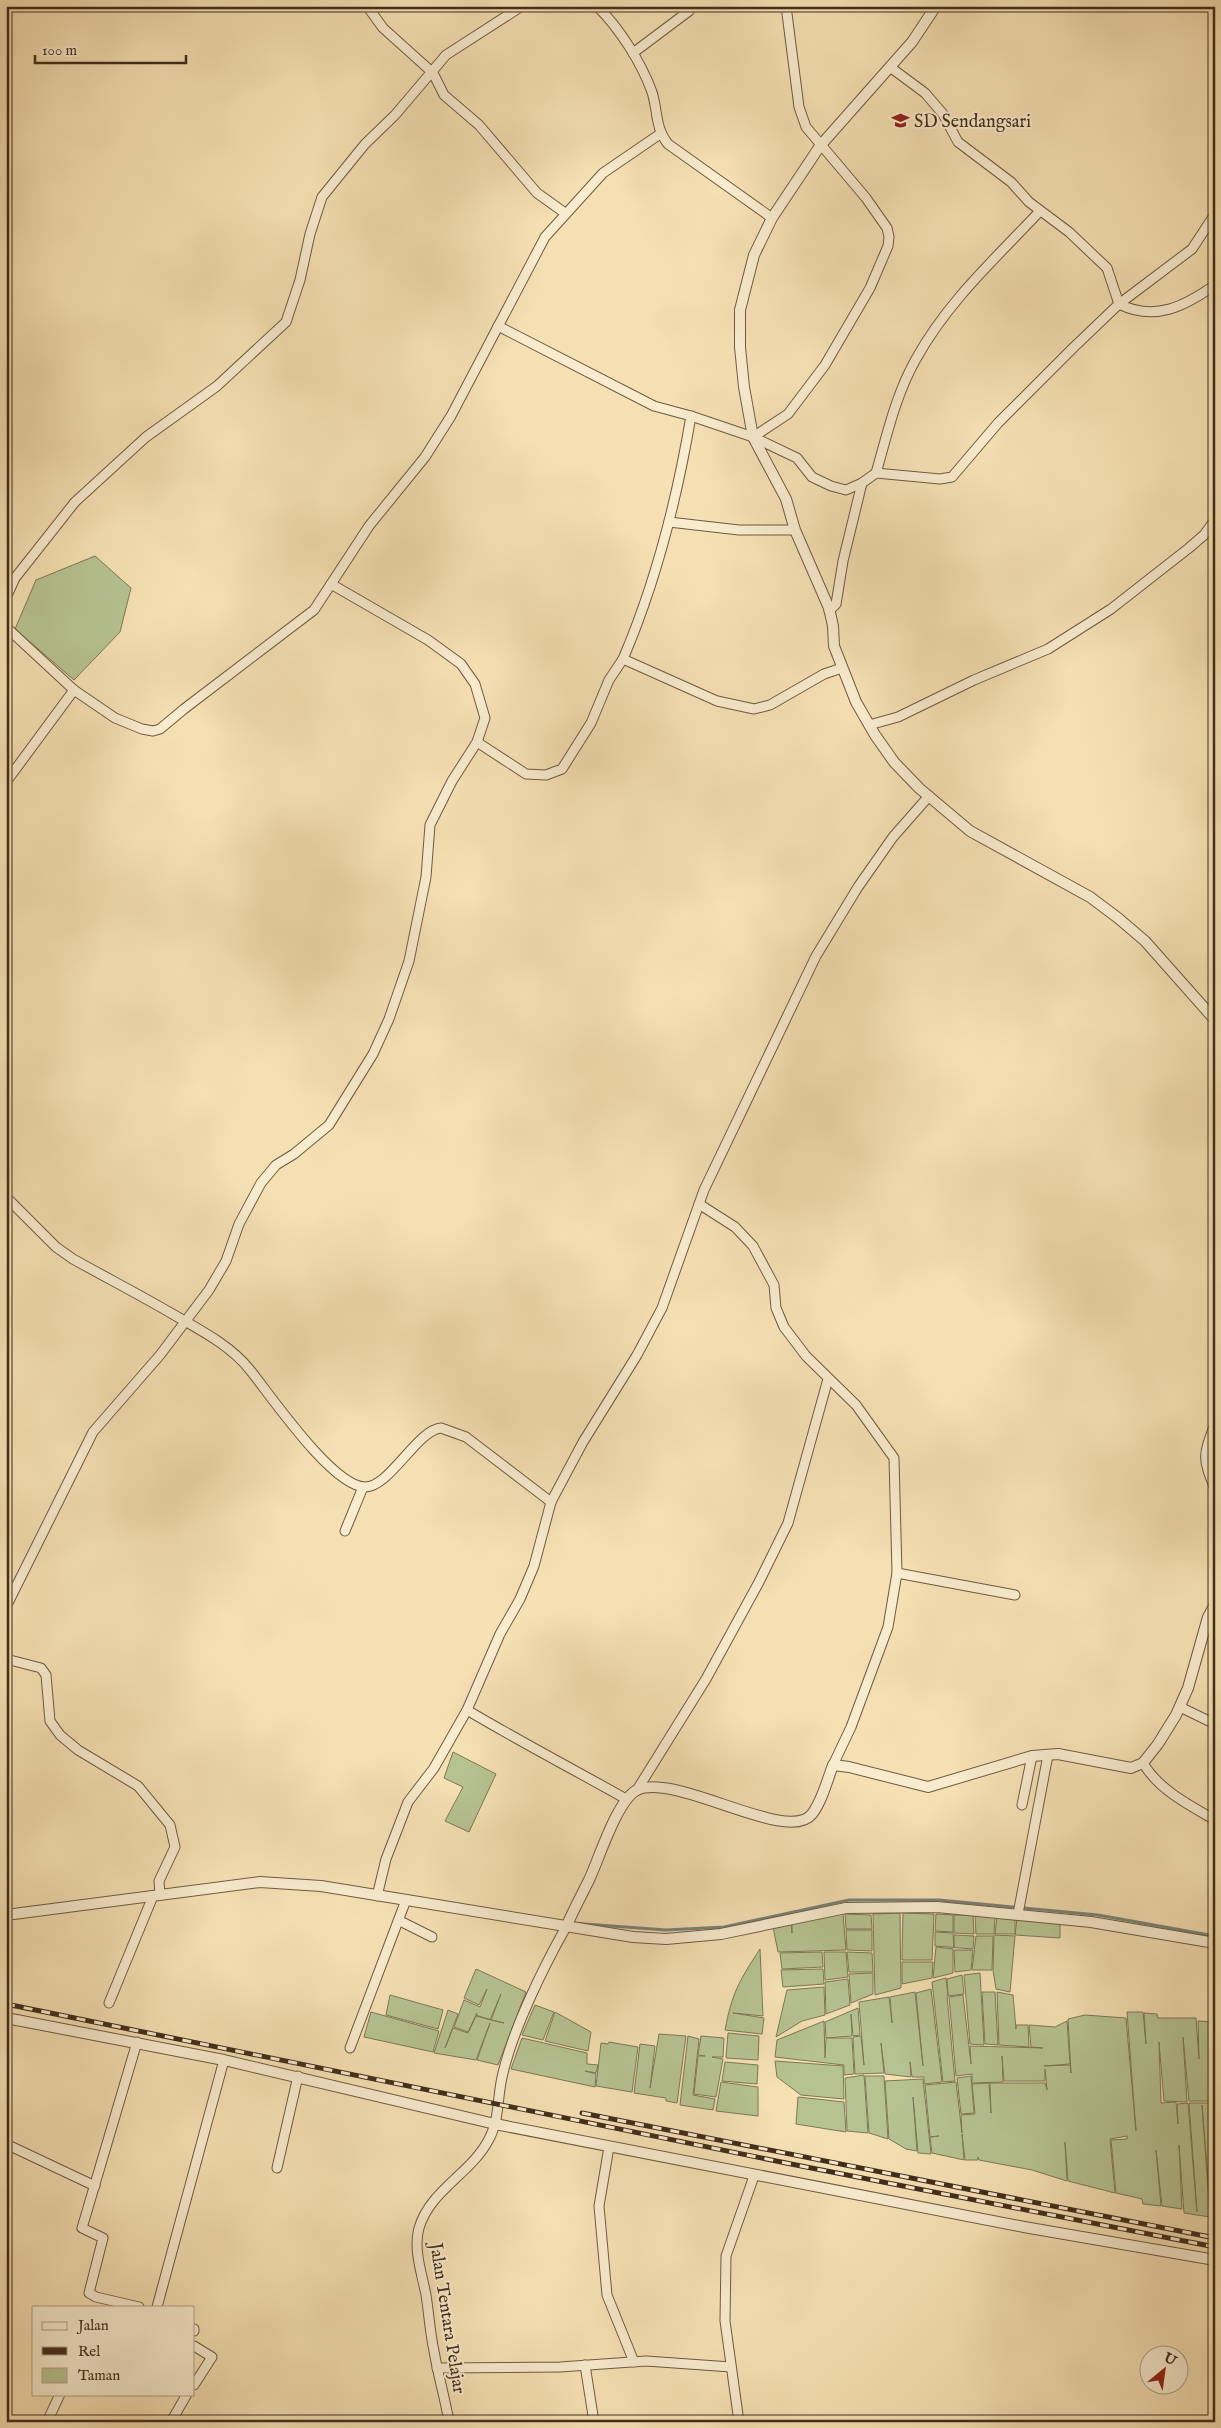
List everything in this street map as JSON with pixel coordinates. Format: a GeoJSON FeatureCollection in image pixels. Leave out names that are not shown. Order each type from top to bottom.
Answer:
{"type":"FeatureCollection","features":[{"type":"Feature","properties":{"kind":"street"},"geometry":{"type":"LineString","coordinates":[[367,6],[383,28],[433,73],[444,96],[479,125],[537,194],[565,213]]}},
{"type":"Feature","properties":{"kind":"street"},"geometry":{"type":"LineString","coordinates":[[6,598],[15,578],[75,502],[146,437],[217,386],[286,322],[300,280],[310,234],[322,197],[365,144],[433,73],[446,55],[522,6]]}},
{"type":"Feature","properties":{"kind":"street"},"geometry":{"type":"LineString","coordinates":[[597,6],[633,53],[652,93],[660,134],[668,144],[772,218]]}},
{"type":"Feature","properties":{"kind":"street"},"geometry":{"type":"LineString","coordinates":[[753,437],[788,414],[825,365],[870,288],[888,246],[887,228],[866,198],[820,146],[806,127],[799,106],[786,6]]}},
{"type":"Feature","properties":{"kind":"street"},"geometry":{"type":"LineString","coordinates":[[936,6],[912,42],[820,146],[772,218],[754,254],[740,310],[740,347],[753,437],[786,499],[795,530],[829,611],[833,626],[834,646],[842,668],[869,725],[894,762],[929,796],[970,830],[1090,897],[1118,918],[1145,942],[1215,1020]]}},
{"type":"Feature","properties":{"kind":"street"},"geometry":{"type":"LineString","coordinates":[[633,53],[689,11]]}},
{"type":"Feature","properties":{"kind":"street"},"geometry":{"type":"LineString","coordinates":[[890,67],[925,93],[943,114],[958,142],[1011,182],[1029,202],[1069,232],[1107,268],[1120,304],[1132,310],[1146,312],[1168,310],[1184,305],[1215,285]]}},
{"type":"Feature","properties":{"kind":"street"},"geometry":{"type":"LineString","coordinates":[[6,627],[74,690],[116,718],[142,729],[153,731],[160,729],[314,610],[369,526],[425,457],[452,416],[545,237],[603,173],[660,134]]}},
{"type":"Feature","properties":{"kind":"street"},"geometry":{"type":"LineString","coordinates":[[498,326],[628,395],[654,406],[692,416],[753,437],[797,458],[812,477],[831,486],[846,490],[862,483],[876,473],[898,401],[916,359],[970,282],[1040,211]]}},
{"type":"Feature","properties":{"kind":"street"},"geometry":{"type":"LineString","coordinates":[[876,473],[940,479],[952,477],[998,423],[1120,304],[1192,249],[1215,214]]}},
{"type":"Feature","properties":{"kind":"street"},"geometry":{"type":"LineString","coordinates":[[477,742],[526,774],[546,776],[562,769],[590,723],[609,680],[623,660],[640,620],[669,522],[692,416]]}},
{"type":"Feature","properties":{"kind":"street"},"geometry":{"type":"LineString","coordinates":[[829,611],[836,604],[843,561],[862,483]]}},
{"type":"Feature","properties":{"kind":"street"},"geometry":{"type":"LineString","coordinates":[[869,725],[898,717],[974,680],[1048,649],[1111,609],[1182,554],[1204,535],[1215,520]]}},
{"type":"Feature","properties":{"kind":"street"},"geometry":{"type":"LineString","coordinates":[[669,522],[739,530],[795,530]]}},
{"type":"Feature","properties":{"kind":"street"},"geometry":{"type":"LineString","coordinates":[[6,1607],[93,1432],[160,1355],[209,1290],[226,1261],[239,1224],[261,1182],[276,1165],[294,1154],[329,1125],[373,1054],[390,1019],[409,961],[426,877],[430,825],[452,780],[477,742],[485,718],[475,684],[460,664],[428,640],[331,584]]}},
{"type":"Feature","properties":{"kind":"street"},"geometry":{"type":"LineString","coordinates":[[623,660],[717,701],[754,709],[770,705],[824,674],[842,668]]}},
{"type":"Feature","properties":{"kind":"street"},"geometry":{"type":"LineString","coordinates":[[6,782],[74,690]]}},
{"type":"Feature","properties":{"kind":"street"},"geometry":{"type":"LineString","coordinates":[[377,1895],[386,1859],[408,1802],[434,1768],[466,1710],[500,1634],[520,1599],[534,1566],[551,1502],[583,1442],[637,1354],[662,1308],[699,1204],[762,1065],[816,956],[858,887],[893,837],[929,796]]}},
{"type":"Feature","properties":{"kind":"street"},"geometry":{"type":"LineString","coordinates":[[6,1197],[56,1247],[73,1259],[209,1334],[248,1367],[317,1455],[352,1483],[362,1487],[372,1487],[401,1462],[428,1434],[442,1428],[466,1437],[551,1502]]}},
{"type":"Feature","properties":{"kind":"street"},"geometry":{"type":"LineString","coordinates":[[637,1790],[661,1786],[754,1814],[788,1822],[804,1820],[812,1814],[851,1727],[888,1627],[897,1573],[894,1458],[856,1405],[806,1356],[784,1327],[776,1308],[774,1285],[752,1246],[735,1227],[699,1204]]}},
{"type":"Feature","properties":{"kind":"street"},"geometry":{"type":"LineString","coordinates":[[567,1926],[572,1910],[626,1799],[637,1790],[706,1678],[759,1582],[788,1523],[828,1379]]}},
{"type":"Feature","properties":{"kind":"street"},"geometry":{"type":"LineString","coordinates":[[1215,1424],[1205,1451],[1205,1462],[1215,1489]]}},
{"type":"Feature","properties":{"kind":"street"},"geometry":{"type":"LineString","coordinates":[[345,1531],[362,1487]]}},
{"type":"Feature","properties":{"kind":"street"},"geometry":{"type":"LineString","coordinates":[[897,1573],[1016,1595]]}},
{"type":"Feature","properties":{"kind":"street"},"geometry":{"type":"LineString","coordinates":[[833,1765],[849,1767],[928,1787],[1032,1756],[1058,1754],[1131,1768],[1143,1763],[1158,1744],[1180,1707],[1188,1688],[1208,1617],[1215,1604]]}},
{"type":"Feature","properties":{"kind":"street"},"geometry":{"type":"LineString","coordinates":[[6,1659],[41,1668],[46,1675],[50,1721],[60,1735],[78,1750],[138,1786],[170,1825],[175,1847],[158,1892],[109,2003]]}},
{"type":"Feature","properties":{"kind":"street"},"geometry":{"type":"LineString","coordinates":[[1180,1707],[1215,1724]]}},
{"type":"Feature","properties":{"kind":"street"},"geometry":{"type":"LineString","coordinates":[[466,1710],[521,1743],[565,1764],[626,1799]]}},
{"type":"Feature","properties":{"kind":"street"},"geometry":{"type":"LineString","coordinates":[[1018,1913],[1048,1755]]}},
{"type":"Feature","properties":{"kind":"street"},"geometry":{"type":"LineString","coordinates":[[1022,1805],[1032,1756]]}},
{"type":"Feature","properties":{"kind":"street"},"geometry":{"type":"LineString","coordinates":[[1143,1763],[1150,1774],[1167,1790],[1215,1820]]}},
{"type":"Feature","properties":{"kind":"street"},"geometry":{"type":"LineString","coordinates":[[6,1915],[158,1892],[260,1882],[321,1886],[633,1938],[666,1939],[721,1934],[846,1908],[936,1907],[1018,1913],[1091,1922],[1215,1943]]}},
{"type":"Feature","properties":{"kind":"street"},"geometry":{"type":"LineString","coordinates":[[350,2048],[400,1921],[406,1900]]}},
{"type":"Feature","properties":{"kind":"street"},"geometry":{"type":"LineString","coordinates":[[400,1921],[432,1937]]}},
{"type":"Feature","properties":{"kind":"street","name":"Jalan Tentara Pelajar"},"geometry":{"type":"LineString","coordinates":[[449,2422],[417,2247],[420,2228],[428,2212],[447,2186],[479,2155],[489,2139],[495,2124],[503,2073],[516,2035],[546,1962],[567,1926]]}},
{"type":"Feature","properties":{"kind":"street"},"geometry":{"type":"LineString","coordinates":[[6,2018],[224,2060],[495,2124],[754,2176],[1024,2227],[1215,2260]]}},
{"type":"Feature","properties":{"kind":"street"},"geometry":{"type":"LineString","coordinates":[[135,2306],[96,2297],[89,2293],[103,2238],[82,2228],[137,2042]]}},
{"type":"Feature","properties":{"kind":"street"},"geometry":{"type":"LineString","coordinates":[[157,2306],[224,2060]]}},
{"type":"Feature","properties":{"kind":"street"},"geometry":{"type":"LineString","coordinates":[[277,2168],[298,2076]]}},
{"type":"Feature","properties":{"kind":"street"},"geometry":{"type":"LineString","coordinates":[[6,2144],[34,2155],[95,2186]]}},
{"type":"Feature","properties":{"kind":"street"},"geometry":{"type":"LineString","coordinates":[[609,2146],[599,2206],[607,2295],[634,2362]]}},
{"type":"Feature","properties":{"kind":"street"},"geometry":{"type":"LineString","coordinates":[[739,2422],[725,2321],[726,2256],[754,2176]]}},
{"type":"Feature","properties":{"kind":"street"},"geometry":{"type":"LineString","coordinates":[[195,2347],[212,2357],[195,2383]]}},
{"type":"Feature","properties":{"kind":"street"},"geometry":{"type":"LineString","coordinates":[[438,2368],[634,2362],[730,2367]]}},
{"type":"Feature","properties":{"kind":"street"},"geometry":{"type":"LineString","coordinates":[[585,2365],[594,2422]]}},
{"type":"Feature","properties":{"kind":"street"},"geometry":{"type":"LineString","coordinates":[[47,2422],[59,2396]]}},
{"type":"Feature","properties":{"kind":"street"},"geometry":{"type":"LineString","coordinates":[[169,2421],[187,2396]]}},
{"type":"Feature","properties":{"kind":"green space"},"geometry":{"type":"Polygon","coordinates":[[[95,556],[131,588],[120,632],[74,680],[15,629],[36,580],[95,556]]]}},
{"type":"Feature","properties":{"kind":"green space"},"geometry":{"type":"Polygon","coordinates":[[[453,1752],[496,1774],[469,1832],[445,1821],[463,1787],[444,1778],[453,1752]]]}},
{"type":"Feature","properties":{"kind":"green space"},"geometry":{"type":"Polygon","coordinates":[[[900,1913],[901,1988],[875,1995],[873,1914],[900,1913]]]}},
{"type":"Feature","properties":{"kind":"green space"},"geometry":{"type":"Polygon","coordinates":[[[903,1913],[934,1914],[932,1960],[902,1960],[903,1913]]]}},
{"type":"Feature","properties":{"kind":"green space"},"geometry":{"type":"Polygon","coordinates":[[[843,1914],[846,1950],[778,1952],[773,1927],[791,1922],[792,1933],[792,1921],[843,1914]]]}},
{"type":"Feature","properties":{"kind":"green space"},"geometry":{"type":"Polygon","coordinates":[[[845,1914],[871,1915],[872,1929],[846,1929],[845,1914]]]}},
{"type":"Feature","properties":{"kind":"green space"},"geometry":{"type":"Polygon","coordinates":[[[936,1914],[953,1915],[953,1932],[935,1931],[936,1914]]]}},
{"type":"Feature","properties":{"kind":"green space"},"geometry":{"type":"Polygon","coordinates":[[[954,1915],[973,1915],[974,1934],[954,1933],[954,1915]]]}},
{"type":"Feature","properties":{"kind":"green space"},"geometry":{"type":"Polygon","coordinates":[[[975,1915],[995,1917],[994,1934],[976,1934],[975,1915]]]}},
{"type":"Feature","properties":{"kind":"green space"},"geometry":{"type":"Polygon","coordinates":[[[997,1917],[1015,1920],[1015,1934],[995,1934],[997,1917]]]}},
{"type":"Feature","properties":{"kind":"green space"},"geometry":{"type":"Polygon","coordinates":[[[1017,1918],[1060,1922],[1060,1938],[1015,1935],[1017,1918]]]}},
{"type":"Feature","properties":{"kind":"green space"},"geometry":{"type":"Polygon","coordinates":[[[846,1930],[872,1930],[872,1951],[847,1950],[846,1930]]]}},
{"type":"Feature","properties":{"kind":"green space"},"geometry":{"type":"Polygon","coordinates":[[[935,1932],[953,1933],[954,1947],[954,1935],[974,1936],[973,1949],[935,1946],[935,1932]]]}},
{"type":"Feature","properties":{"kind":"green space"},"geometry":{"type":"Polygon","coordinates":[[[994,1935],[1015,1936],[1010,1992],[996,1989],[993,1970],[994,1935]]]}},
{"type":"Feature","properties":{"kind":"green space"},"geometry":{"type":"Polygon","coordinates":[[[976,1936],[993,1936],[992,1970],[972,1970],[976,1936]]]}},
{"type":"Feature","properties":{"kind":"green space"},"geometry":{"type":"Polygon","coordinates":[[[936,1947],[953,1949],[953,1973],[933,1978],[936,1947]]]}},
{"type":"Feature","properties":{"kind":"green space"},"geometry":{"type":"Polygon","coordinates":[[[760,1949],[763,2016],[733,2013],[764,2018],[762,2034],[725,2030],[730,2006],[737,1988],[760,1949]]]}},
{"type":"Feature","properties":{"kind":"green space"},"geometry":{"type":"Polygon","coordinates":[[[954,1950],[973,1950],[971,1970],[955,1972],[954,1950]]]}},
{"type":"Feature","properties":{"kind":"green space"},"geometry":{"type":"Polygon","coordinates":[[[822,1952],[823,1967],[782,1969],[780,1953],[822,1952]]]}},
{"type":"Feature","properties":{"kind":"green space"},"geometry":{"type":"Polygon","coordinates":[[[824,1952],[846,1952],[848,1977],[825,1980],[824,1952]]]}},
{"type":"Feature","properties":{"kind":"green space"},"geometry":{"type":"Polygon","coordinates":[[[847,1952],[872,1953],[873,1972],[849,1972],[847,1952]]]}},
{"type":"Feature","properties":{"kind":"green space"},"geometry":{"type":"Polygon","coordinates":[[[902,1962],[933,1962],[932,1978],[902,1984],[902,1962]]]}},
{"type":"Feature","properties":{"kind":"green space"},"geometry":{"type":"Polygon","coordinates":[[[476,1969],[526,1992],[498,2065],[477,2060],[490,2023],[476,2060],[434,2053],[448,2010],[458,2014],[445,2048],[453,2028],[468,2033],[476,2016],[485,2018],[476,2015],[468,2032],[454,2027],[464,2000],[480,2007],[487,1989],[479,2005],[464,1998],[476,1969]]]}},
{"type":"Feature","properties":{"kind":"green space"},"geometry":{"type":"Polygon","coordinates":[[[823,1969],[824,1984],[783,1987],[781,1970],[823,1969]]]}},
{"type":"Feature","properties":{"kind":"green space"},"geometry":{"type":"Polygon","coordinates":[[[873,1973],[873,1994],[851,2003],[849,1974],[873,1973]]]}},
{"type":"Feature","properties":{"kind":"green space"},"geometry":{"type":"Polygon","coordinates":[[[980,1973],[984,2045],[970,2044],[964,1975],[980,1973]]]}},
{"type":"Feature","properties":{"kind":"green space"},"geometry":{"type":"Polygon","coordinates":[[[962,1975],[964,1994],[947,1996],[955,2081],[943,2082],[932,1982],[946,1978],[948,1995],[947,1979],[962,1975]]]}},
{"type":"Feature","properties":{"kind":"green space"},"geometry":{"type":"Polygon","coordinates":[[[848,1979],[850,2005],[826,2014],[825,1982],[848,1979]]]}},
{"type":"Feature","properties":{"kind":"green space"},"geometry":{"type":"Polygon","coordinates":[[[824,1987],[825,2015],[802,2021],[776,2037],[787,1990],[824,1987]]]}},
{"type":"Feature","properties":{"kind":"green space"},"geometry":{"type":"Polygon","coordinates":[[[931,1989],[942,2082],[924,2084],[924,2077],[912,2077],[910,2062],[911,2077],[885,2074],[881,2043],[884,2073],[855,2074],[853,2037],[861,2036],[864,2065],[859,2002],[889,1997],[892,2023],[890,1997],[915,1992],[923,2066],[916,1993],[931,1989]]]}},
{"type":"Feature","properties":{"kind":"green space"},"geometry":{"type":"Polygon","coordinates":[[[982,1992],[995,1992],[998,2045],[985,2044],[982,1992]]]}},
{"type":"Feature","properties":{"kind":"green space"},"geometry":{"type":"Polygon","coordinates":[[[997,1992],[1013,1995],[1016,2029],[1016,2025],[1028,2025],[1029,2047],[999,2045],[997,1992]]]}},
{"type":"Feature","properties":{"kind":"green space"},"geometry":{"type":"Polygon","coordinates":[[[390,1995],[443,2010],[438,2029],[386,2015],[390,1995]]]}},
{"type":"Feature","properties":{"kind":"green space"},"geometry":{"type":"Polygon","coordinates":[[[963,1995],[971,2064],[970,2046],[1043,2048],[1031,2047],[1029,2025],[1055,2027],[1067,2021],[1070,2064],[1044,2066],[1070,2065],[1071,2073],[1068,2019],[1085,2015],[1126,2018],[1136,2131],[1127,2012],[1143,2012],[1146,2044],[1144,2013],[1157,2014],[1158,2018],[1196,2018],[1199,2059],[1198,2021],[1215,2022],[1215,2101],[1189,2101],[1183,2037],[1187,2102],[1164,2101],[1159,2042],[1161,2103],[1176,2102],[1178,2124],[1177,2104],[1188,2103],[1197,2212],[1189,2103],[1214,2103],[1215,2218],[1211,2217],[1202,2105],[1210,2217],[1184,2213],[1179,2145],[1182,2209],[1162,2206],[1156,2150],[1161,2206],[1143,2204],[1142,2199],[1116,2193],[1111,2140],[1127,2139],[1127,2136],[1110,2139],[1115,2193],[1068,2181],[1065,2142],[1067,2181],[1032,2170],[979,2160],[978,2157],[978,2160],[965,2160],[962,2134],[964,2160],[932,2153],[925,2085],[956,2082],[962,2133],[961,2115],[975,2114],[972,2084],[989,2083],[991,2113],[990,2083],[1045,2083],[1047,2090],[1045,2069],[1045,2081],[1004,2081],[1002,2056],[1003,2082],[972,2083],[972,2074],[956,2076],[949,1997],[963,1995]]]}},
{"type":"Feature","properties":{"kind":"green space"},"geometry":{"type":"Polygon","coordinates":[[[535,2005],[554,2012],[543,2040],[522,2035],[535,2005]]]}},
{"type":"Feature","properties":{"kind":"green space"},"geometry":{"type":"Polygon","coordinates":[[[858,2008],[860,2035],[853,2036],[851,2014],[852,2036],[826,2038],[825,2022],[858,2008]]]}},
{"type":"Feature","properties":{"kind":"green space"},"geometry":{"type":"Polygon","coordinates":[[[371,2012],[439,2031],[433,2052],[364,2037],[371,2012]]]}},
{"type":"Feature","properties":{"kind":"green space"},"geometry":{"type":"Polygon","coordinates":[[[555,2012],[591,2032],[588,2051],[545,2041],[555,2012]]]}},
{"type":"Feature","properties":{"kind":"green space"},"geometry":{"type":"Polygon","coordinates":[[[824,2021],[825,2058],[826,2038],[852,2038],[854,2074],[844,2075],[844,2065],[775,2057],[777,2040],[824,2021]]]}},
{"type":"Feature","properties":{"kind":"green space"},"geometry":{"type":"Polygon","coordinates":[[[728,2033],[759,2036],[758,2060],[726,2058],[728,2033]]]}},
{"type":"Feature","properties":{"kind":"green space"},"geometry":{"type":"Polygon","coordinates":[[[659,2034],[686,2036],[677,2103],[666,2101],[666,2098],[634,2093],[640,2044],[655,2046],[650,2088],[659,2034]]]}},
{"type":"Feature","properties":{"kind":"green space"},"geometry":{"type":"Polygon","coordinates":[[[688,2036],[699,2039],[693,2095],[715,2099],[713,2110],[680,2105],[688,2036]]]}},
{"type":"Feature","properties":{"kind":"green space"},"geometry":{"type":"Polygon","coordinates":[[[701,2036],[724,2038],[723,2057],[712,2057],[723,2059],[716,2097],[694,2094],[698,2056],[705,2056],[698,2055],[701,2036]]]}},
{"type":"Feature","properties":{"kind":"green space"},"geometry":{"type":"Polygon","coordinates":[[[522,2038],[587,2053],[587,2064],[598,2065],[596,2073],[585,2071],[596,2074],[595,2087],[511,2069],[522,2038]]]}},
{"type":"Feature","properties":{"kind":"green space"},"geometry":{"type":"Polygon","coordinates":[[[609,2042],[638,2047],[632,2092],[596,2086],[601,2043],[608,2044],[609,2042]]]}},
{"type":"Feature","properties":{"kind":"green space"},"geometry":{"type":"Polygon","coordinates":[[[775,2061],[843,2066],[844,2099],[801,2095],[777,2077],[775,2061]]]}},
{"type":"Feature","properties":{"kind":"green space"},"geometry":{"type":"Polygon","coordinates":[[[725,2062],[758,2065],[757,2084],[722,2081],[725,2062]]]}},
{"type":"Feature","properties":{"kind":"green space"},"geometry":{"type":"Polygon","coordinates":[[[864,2075],[868,2133],[847,2131],[845,2078],[864,2075]]]}},
{"type":"Feature","properties":{"kind":"green space"},"geometry":{"type":"Polygon","coordinates":[[[865,2076],[884,2076],[888,2139],[869,2133],[865,2076]]]}},
{"type":"Feature","properties":{"kind":"green space"},"geometry":{"type":"Polygon","coordinates":[[[971,2076],[974,2113],[961,2114],[957,2078],[971,2076]]]}},
{"type":"Feature","properties":{"kind":"green space"},"geometry":{"type":"Polygon","coordinates":[[[923,2079],[931,2154],[918,2153],[913,2097],[917,2151],[906,2149],[889,2139],[885,2081],[923,2079]]]}},
{"type":"Feature","properties":{"kind":"green space"},"geometry":{"type":"Polygon","coordinates":[[[721,2082],[758,2087],[758,2116],[716,2111],[721,2082]]]}},
{"type":"Feature","properties":{"kind":"green space"},"geometry":{"type":"Polygon","coordinates":[[[798,2097],[844,2102],[846,2132],[796,2124],[798,2097]]]}},
{"type":"Feature","properties":{"kind":"waterway"},"geometry":{"type":"LineString","coordinates":[[571,1923],[666,1930],[724,1927],[849,1900],[939,1900],[1098,1915],[1215,1936]]}},
{"type":"Feature","properties":{"kind":"railway"},"geometry":{"type":"LineString","coordinates":[[6,2004],[791,2164],[1215,2247]]}},
{"type":"Feature","properties":{"kind":"railway"},"geometry":{"type":"LineString","coordinates":[[582,2113],[1215,2238]]}},
{"type":"Feature","properties":{"kind":"place","name":"SD Sendangsari"},"geometry":{"type":"Point","coordinates":[900,121]}}]}
